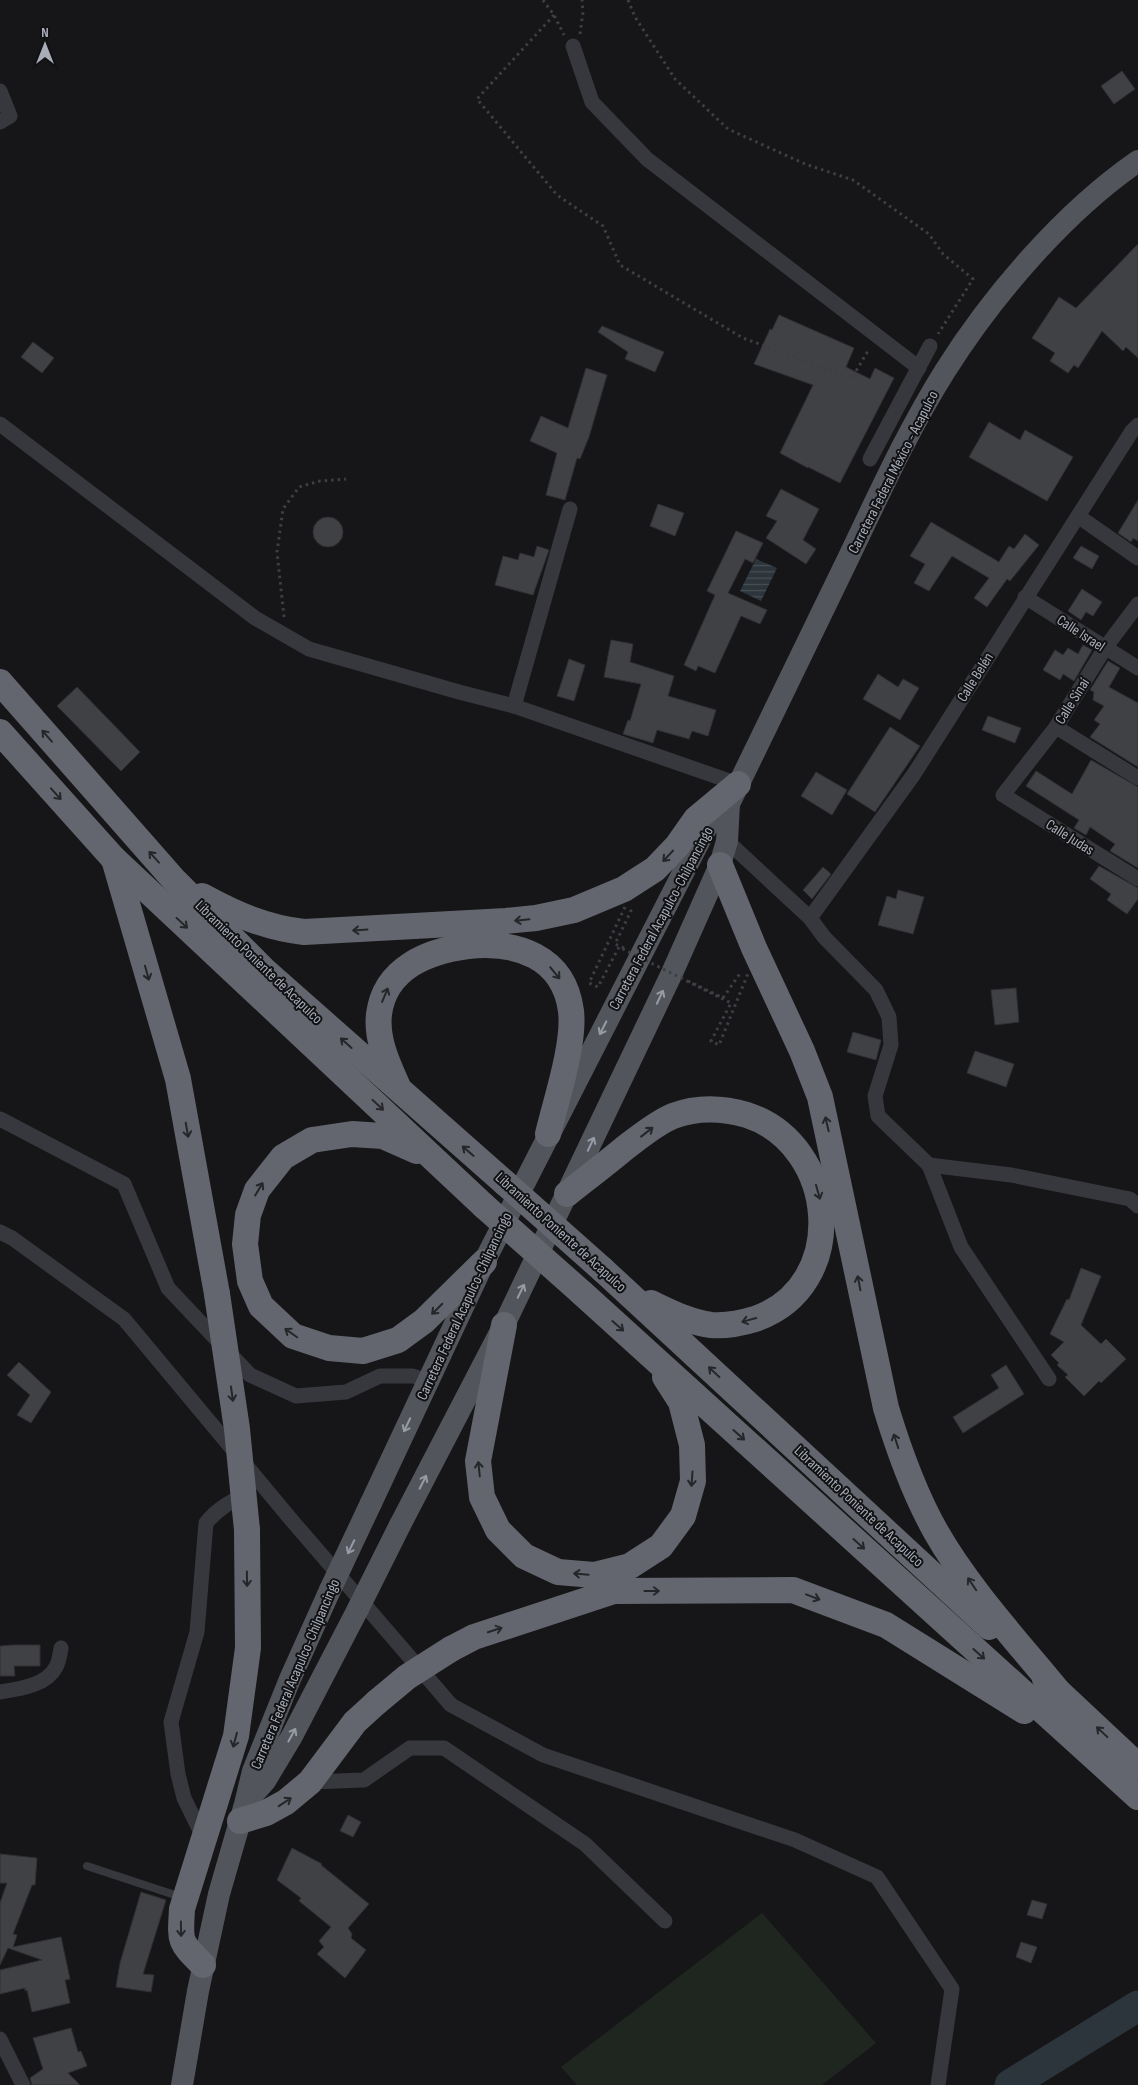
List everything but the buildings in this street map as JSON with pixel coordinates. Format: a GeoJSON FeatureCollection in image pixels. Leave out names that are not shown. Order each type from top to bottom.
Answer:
{"type":"FeatureCollection","features":[{"type":"Feature","properties":{"kind":"highway","name":"Libramiento Poniente de Acapulco"},"geometry":{"type":"LineString","coordinates":[[0,682],[176,881],[264,970],[400,1092],[628,1291],[1138,1766]]}},
{"type":"Feature","properties":{"kind":"highway","name":"Libramiento Poniente de Acapulco"},"geometry":{"type":"LineString","coordinates":[[0,732],[114,858],[484,1206],[1138,1797]]}},
{"type":"Feature","properties":{"kind":"highway"},"geometry":{"type":"LineString","coordinates":[[176,881],[254,922],[286,930],[304,932],[536,918],[557,915],[593,903],[643,878],[667,858],[696,819],[734,794]]}},
{"type":"Feature","properties":{"kind":"highway"},"geometry":{"type":"LineString","coordinates":[[723,853],[754,948],[802,1051],[820,1097],[884,1399],[898,1447],[918,1496],[937,1533],[981,1598],[1057,1690]]}},
{"type":"Feature","properties":{"kind":"highway"},"geometry":{"type":"LineString","coordinates":[[114,858],[178,1079],[217,1294],[237,1429],[246,1530],[248,1648],[236,1736],[182,1909],[180,1934],[184,1945],[203,1965]]}},
{"type":"Feature","properties":{"kind":"highway"},"geometry":{"type":"LineString","coordinates":[[400,1092],[385,1056],[379,1026],[382,1000],[397,976],[417,960],[442,950],[482,945],[515,948],[533,954],[555,971],[562,981],[571,1009],[571,1040],[548,1134]]}},
{"type":"Feature","properties":{"kind":"highway"},"geometry":{"type":"LineString","coordinates":[[567,1194],[655,1126],[673,1116],[694,1110],[716,1109],[736,1112],[769,1125],[784,1136],[807,1165],[820,1199],[822,1216],[820,1244],[809,1273],[799,1288],[776,1309],[748,1321],[712,1325],[681,1317],[628,1291]]}},
{"type":"Feature","properties":{"kind":"highway"},"geometry":{"type":"LineString","coordinates":[[434,1158],[384,1136],[352,1134],[312,1140],[283,1157],[257,1190],[248,1215],[245,1244],[250,1281],[261,1306],[292,1336],[329,1348],[362,1351],[398,1340],[424,1321],[484,1262]]}},
{"type":"Feature","properties":{"kind":"highway"},"geometry":{"type":"LineString","coordinates":[[504,1324],[478,1460],[482,1497],[498,1530],[524,1556],[558,1572],[594,1575],[630,1566],[661,1546],[683,1516],[694,1481],[692,1445],[681,1402],[650,1354]]}},
{"type":"Feature","properties":{"kind":"highway"},"geometry":{"type":"LineString","coordinates":[[243,1812],[266,1813],[286,1802],[310,1782],[355,1722],[407,1678],[451,1649],[474,1637],[614,1591],[793,1590],[886,1625],[1086,1750]]}},
{"type":"Feature","properties":{"kind":"main road","name":"Carretera Federal México - Acapulco"},"geometry":{"type":"LineString","coordinates":[[734,794],[902,446],[945,371],[996,299],[1054,233],[1116,176],[1138,161]]}},
{"type":"Feature","properties":{"kind":"main road","name":"Carretera Federal Acapulco-Chilpancingo"},"geometry":{"type":"LineString","coordinates":[[243,1812],[265,1781],[292,1736],[504,1324],[567,1194],[672,973],[723,853],[734,794]]}},
{"type":"Feature","properties":{"kind":"main road","name":"Carretera Federal Acapulco-Chilpancingo"},"geometry":{"type":"LineString","coordinates":[[182,2085],[203,1965],[219,1894],[253,1770],[290,1679],[484,1262],[548,1134],[706,828],[734,794]]}},
{"type":"Feature","properties":{"kind":"street"},"geometry":{"type":"LineString","coordinates":[[573,46],[592,102],[647,158],[919,368]]}},
{"type":"Feature","properties":{"kind":"street"},"geometry":{"type":"LineString","coordinates":[[0,91],[10,116],[0,122]]}},
{"type":"Feature","properties":{"kind":"street"},"geometry":{"type":"LineString","coordinates":[[870,459],[930,346]]}},
{"type":"Feature","properties":{"kind":"street"},"geometry":{"type":"LineString","coordinates":[[0,424],[255,618],[308,649],[514,706],[734,794]]}},
{"type":"Feature","properties":{"kind":"street","name":"Calle Belén"},"geometry":{"type":"LineString","coordinates":[[810,918],[914,774],[1078,516],[1136,430]]}},
{"type":"Feature","properties":{"kind":"street"},"geometry":{"type":"LineString","coordinates":[[514,706],[570,509]]}},
{"type":"Feature","properties":{"kind":"street"},"geometry":{"type":"LineString","coordinates":[[1078,516],[1138,558]]}},
{"type":"Feature","properties":{"kind":"street","name":"Calle Israel"},"geometry":{"type":"LineString","coordinates":[[1026,597],[1138,668]]}},
{"type":"Feature","properties":{"kind":"street","name":"Calle Sinaí"},"geometry":{"type":"LineString","coordinates":[[1003,795],[1056,727],[1105,648],[1138,604]]}},
{"type":"Feature","properties":{"kind":"street"},"geometry":{"type":"LineString","coordinates":[[1056,727],[1138,778]]}},
{"type":"Feature","properties":{"kind":"street","name":"Calle Judas"},"geometry":{"type":"LineString","coordinates":[[1003,795],[1138,879]]}},
{"type":"Feature","properties":{"kind":"street"},"geometry":{"type":"LineString","coordinates":[[723,853],[810,918],[824,937],[876,990],[888,1016],[891,1045],[875,1096],[878,1116],[929,1165],[961,1247],[1049,1379]]}},
{"type":"Feature","properties":{"kind":"street"},"geometry":{"type":"LineString","coordinates":[[0,1119],[124,1184],[168,1288],[250,1375],[296,1396],[346,1392],[380,1376],[413,1376],[428,1381]]}},
{"type":"Feature","properties":{"kind":"street"},"geometry":{"type":"LineString","coordinates":[[929,1165],[1011,1175],[1130,1199],[1138,1206]]}},
{"type":"Feature","properties":{"kind":"street"},"geometry":{"type":"LineString","coordinates":[[0,1232],[12,1238],[124,1319],[264,1487],[451,1705],[543,1755],[795,1840],[877,1877],[952,1989],[938,2085]]}},
{"type":"Feature","properties":{"kind":"street"},"geometry":{"type":"LineString","coordinates":[[204,1839],[184,1798],[178,1774],[171,1722],[197,1632],[206,1523],[214,1513],[233,1500],[264,1487]]}},
{"type":"Feature","properties":{"kind":"street"},"geometry":{"type":"LineString","coordinates":[[0,1692],[40,1682],[51,1675],[56,1666],[61,1648]]}},
{"type":"Feature","properties":{"kind":"street"},"geometry":{"type":"LineString","coordinates":[[310,1782],[364,1780],[410,1748],[444,1748],[586,1844],[665,1921]]}},
{"type":"Feature","properties":{"kind":"street"},"geometry":{"type":"LineString","coordinates":[[0,2039],[23,2085]]}},
{"type":"Feature","properties":{"kind":"lane"},"geometry":{"type":"LineString","coordinates":[[87,1866],[185,1899]]}},
{"type":"Feature","properties":{"kind":"path"},"geometry":{"type":"LineString","coordinates":[[543,0],[554,15],[564,36],[573,46],[581,31],[582,0]]}},
{"type":"Feature","properties":{"kind":"path"},"geometry":{"type":"LineString","coordinates":[[628,0],[635,17],[675,79],[728,129],[805,164],[853,180],[929,234],[943,254],[973,278],[930,346]]}},
{"type":"Feature","properties":{"kind":"path"},"geometry":{"type":"LineString","coordinates":[[554,15],[477,99],[557,196],[602,226],[620,265],[742,338],[852,378],[876,336]]}},
{"type":"Feature","properties":{"kind":"path"},"geometry":{"type":"LineString","coordinates":[[286,636],[277,552],[283,509],[299,487],[320,481],[346,479]]}},
{"type":"Feature","properties":{"kind":"path"},"geometry":{"type":"LineString","coordinates":[[640,956],[615,944],[632,911],[625,907],[589,983],[598,987],[619,947],[731,1003],[711,1041],[719,1045],[749,971],[744,968],[723,998],[672,973]]}},
{"type":"Feature","properties":{"kind":"shaded area"},"geometry":{"type":"Polygon","coordinates":[[[756,559],[777,568],[761,601],[740,591],[756,559]]]}},
{"type":"Feature","properties":{"kind":"shaded area"},"geometry":{"type":"Polygon","coordinates":[[[762,1913],[876,2043],[822,2085],[577,2085],[561,2067],[762,1913]]]}},
{"type":"Feature","properties":{"kind":"waterway"},"geometry":{"type":"LineString","coordinates":[[1010,2085],[1138,2006]]}}]}
